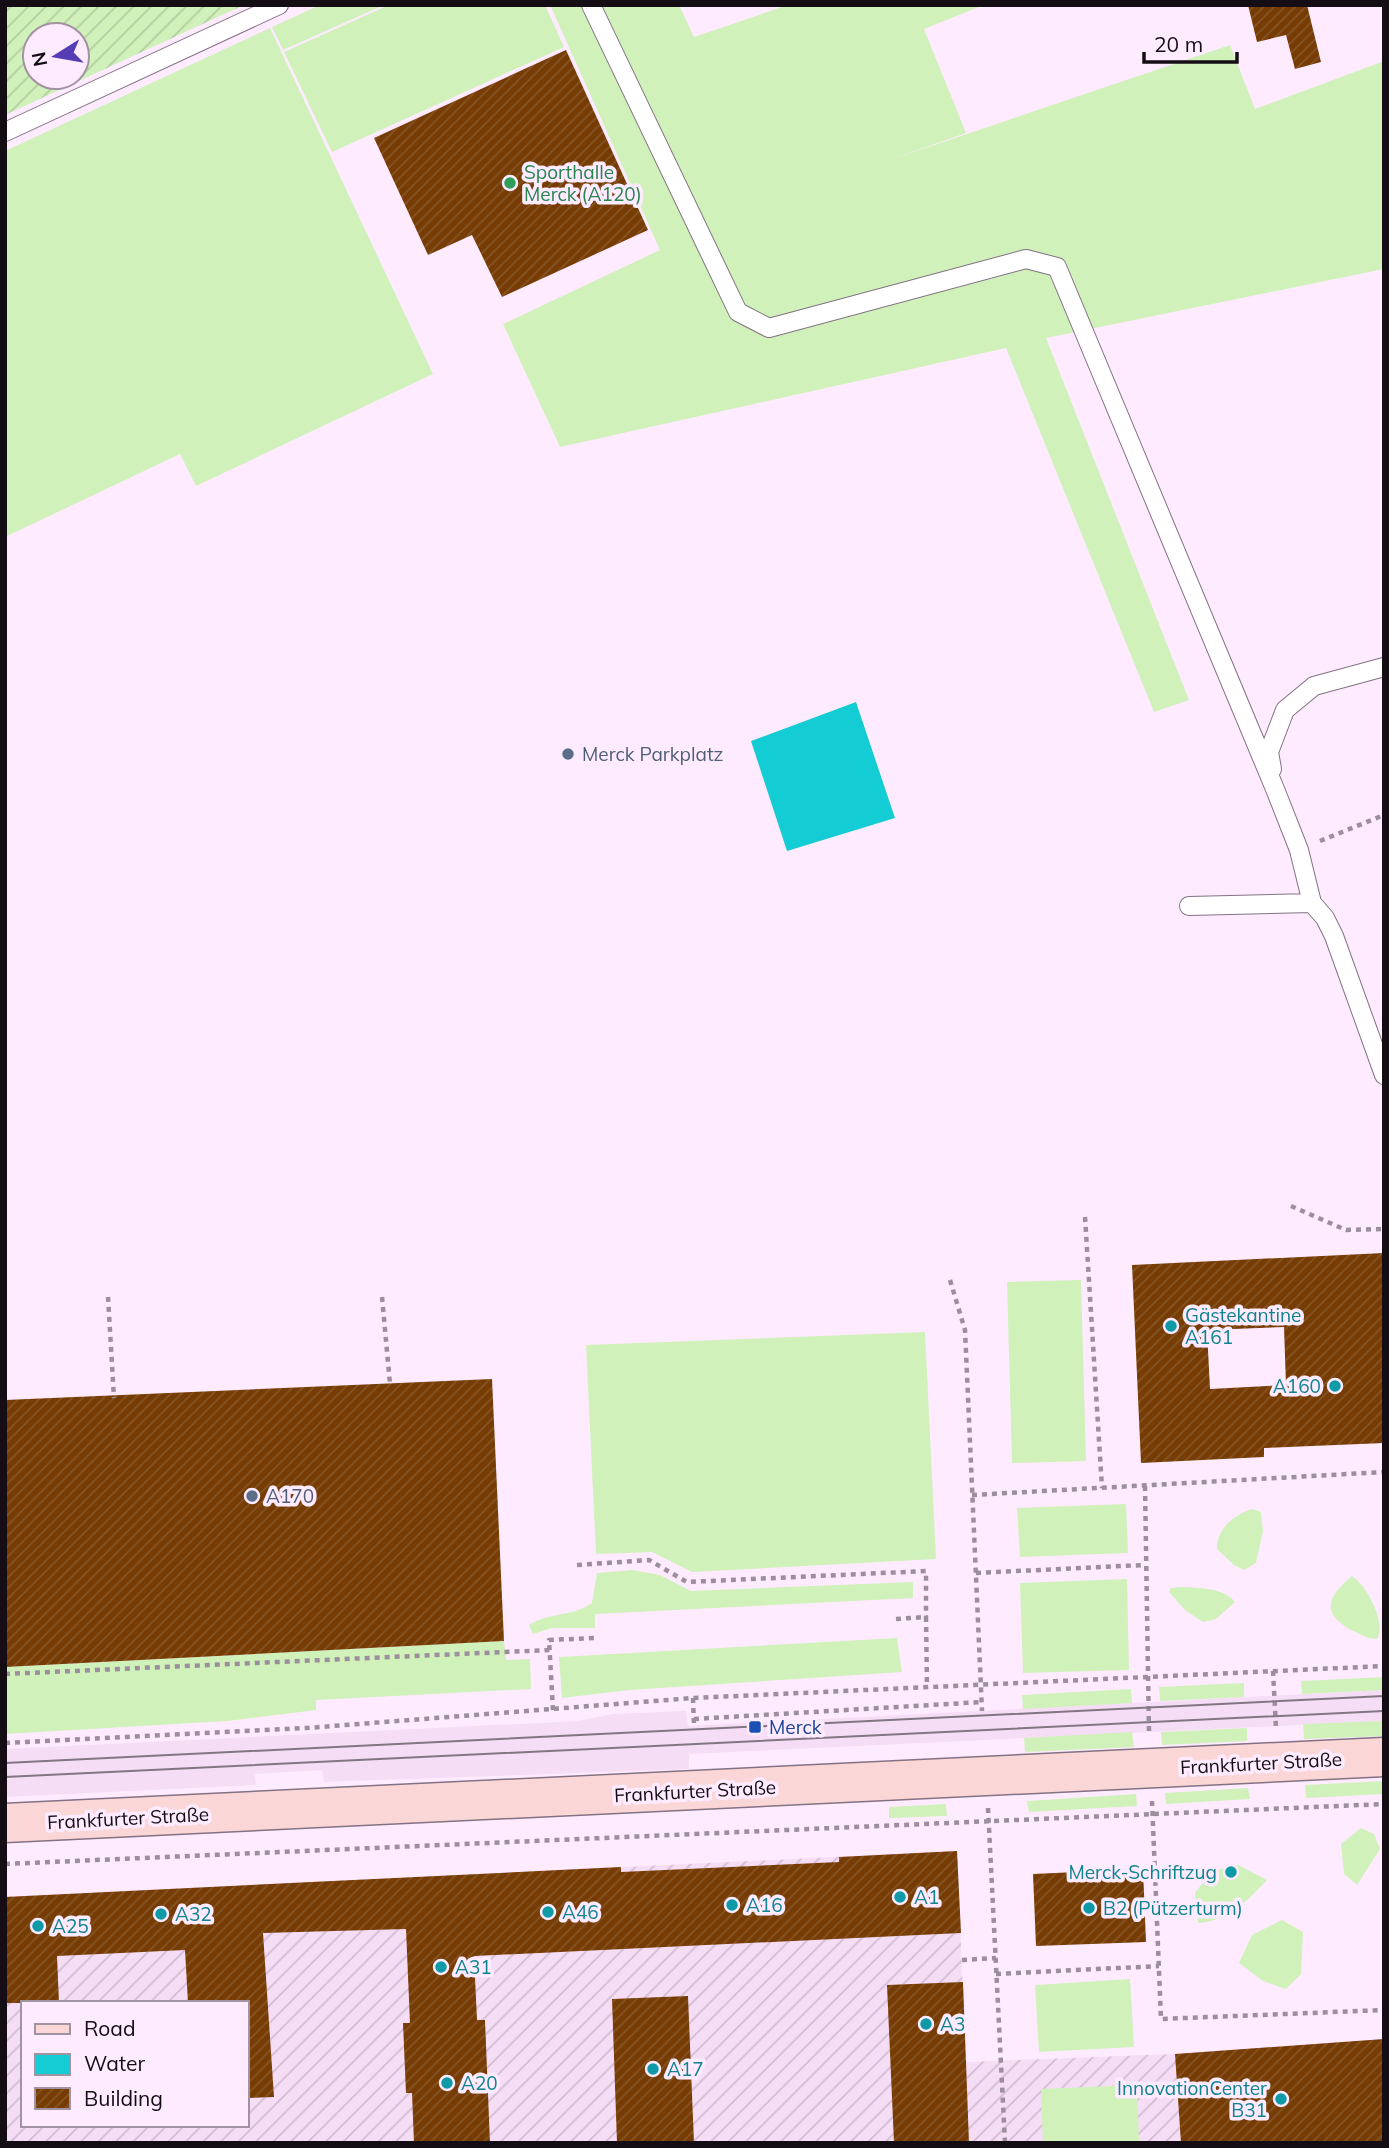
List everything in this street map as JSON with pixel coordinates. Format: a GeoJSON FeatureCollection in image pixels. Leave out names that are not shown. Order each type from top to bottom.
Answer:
{"type":"FeatureCollection","features":[{"type":"Feature","properties":{"kind":"main road","name":"Frankfurter Straße"},"geometry":{"type":"LineString","coordinates":[[5,1823],[1384,1757]]}},
{"type":"Feature","properties":{"kind":"lane"},"geometry":{"type":"LineString","coordinates":[[5,132],[279,5]]}},
{"type":"Feature","properties":{"kind":"lane"},"geometry":{"type":"LineString","coordinates":[[591,5],[738,312],[769,328],[1026,259],[1057,267],[1275,789],[1299,850],[1312,903],[1325,918],[1334,936],[1384,1075]]}},
{"type":"Feature","properties":{"kind":"lane"},"geometry":{"type":"LineString","coordinates":[[1275,789],[1269,752],[1285,710],[1314,686],[1384,667]]}},
{"type":"Feature","properties":{"kind":"lane"},"geometry":{"type":"LineString","coordinates":[[1189,906],[1312,903]]}},
{"type":"Feature","properties":{"kind":"path"},"geometry":{"type":"LineString","coordinates":[[1299,850],[1384,815]]}},
{"type":"Feature","properties":{"kind":"path"},"geometry":{"type":"LineString","coordinates":[[1291,1206],[1346,1230],[1384,1229]]}},
{"type":"Feature","properties":{"kind":"path"},"geometry":{"type":"LineString","coordinates":[[1085,1217],[1102,1488]]}},
{"type":"Feature","properties":{"kind":"path"},"geometry":{"type":"LineString","coordinates":[[950,1280],[965,1330],[982,1712]]}},
{"type":"Feature","properties":{"kind":"path"},"geometry":{"type":"LineString","coordinates":[[108,1297],[114,1398]]}},
{"type":"Feature","properties":{"kind":"path"},"geometry":{"type":"LineString","coordinates":[[382,1297],[390,1384]]}},
{"type":"Feature","properties":{"kind":"path"},"geometry":{"type":"LineString","coordinates":[[972,1495],[1384,1472]]}},
{"type":"Feature","properties":{"kind":"path"},"geometry":{"type":"LineString","coordinates":[[1145,1486],[1144,1565],[1150,1746]]}},
{"type":"Feature","properties":{"kind":"path"},"geometry":{"type":"LineString","coordinates":[[577,1565],[649,1560],[687,1582],[926,1571],[927,1686]]}},
{"type":"Feature","properties":{"kind":"path"},"geometry":{"type":"LineString","coordinates":[[976,1573],[1144,1565]]}},
{"type":"Feature","properties":{"kind":"path"},"geometry":{"type":"LineString","coordinates":[[896,1619],[926,1617]]}},
{"type":"Feature","properties":{"kind":"path"},"geometry":{"type":"LineString","coordinates":[[553,1710],[550,1640],[595,1638]]}},
{"type":"Feature","properties":{"kind":"path"},"geometry":{"type":"LineString","coordinates":[[5,1674],[550,1650]]}},
{"type":"Feature","properties":{"kind":"path"},"geometry":{"type":"LineString","coordinates":[[5,1743],[307,1728],[693,1698],[1384,1666]]}},
{"type":"Feature","properties":{"kind":"path"},"geometry":{"type":"LineString","coordinates":[[1273,1670],[1277,1742]]}},
{"type":"Feature","properties":{"kind":"path"},"geometry":{"type":"LineString","coordinates":[[693,1698],[694,1722],[982,1702]]}},
{"type":"Feature","properties":{"kind":"path"},"geometry":{"type":"LineString","coordinates":[[1151,1793],[1161,2018],[1384,2010]]}},
{"type":"Feature","properties":{"kind":"path"},"geometry":{"type":"LineString","coordinates":[[5,1864],[700,1836],[1384,1804]]}},
{"type":"Feature","properties":{"kind":"path"},"geometry":{"type":"LineString","coordinates":[[988,1823],[1005,2143]]}},
{"type":"Feature","properties":{"kind":"path"},"geometry":{"type":"LineString","coordinates":[[962,1960],[996,1958]]}},
{"type":"Feature","properties":{"kind":"path"},"geometry":{"type":"LineString","coordinates":[[996,1974],[1159,1966]]}},
{"type":"Feature","properties":{"kind":"shaded area"},"geometry":{"type":"Polygon","coordinates":[[[1384,1690],[1384,1721],[689,1754],[689,1769],[324,1782],[322,1770],[255,1774],[256,1785],[5,1797],[5,1749],[578,1721],[613,1714],[686,1711],[688,1726],[1384,1690]]]}},
{"type":"Feature","properties":{"kind":"shaded area"},"geometry":{"type":"Polygon","coordinates":[[[957,1851],[966,2062],[1175,2054],[1384,2039],[1384,2143],[5,2143],[5,1897],[957,1851]]]}},
{"type":"Feature","properties":{"kind":"green space"},"geometry":{"type":"Polygon","coordinates":[[[5,5],[244,5],[91,75],[91,21],[21,21],[21,91],[57,91],[5,115],[5,5]]]}},
{"type":"Feature","properties":{"kind":"green space"},"geometry":{"type":"Polygon","coordinates":[[[320,5],[384,5],[283,50],[272,27],[320,5]]]}},
{"type":"Feature","properties":{"kind":"green space"},"geometry":{"type":"Polygon","coordinates":[[[389,5],[545,5],[564,47],[332,152],[284,52],[389,5]]]}},
{"type":"Feature","properties":{"kind":"green space"},"geometry":{"type":"Polygon","coordinates":[[[550,5],[679,5],[694,37],[788,5],[984,5],[924,29],[966,133],[884,162],[1230,45],[1255,109],[1384,61],[1384,269],[1046,338],[1189,700],[1154,712],[1006,348],[560,447],[503,324],[660,250],[550,5]]]}},
{"type":"Feature","properties":{"kind":"green space"},"geometry":{"type":"Polygon","coordinates":[[[270,28],[433,374],[196,486],[180,454],[5,537],[5,151],[270,28]]]}},
{"type":"Feature","properties":{"kind":"green space"},"geometry":{"type":"Polygon","coordinates":[[[1081,1280],[1086,1461],[1012,1463],[1007,1282],[1081,1280]]]}},
{"type":"Feature","properties":{"kind":"green space"},"geometry":{"type":"Polygon","coordinates":[[[925,1332],[936,1559],[692,1572],[652,1552],[596,1554],[586,1345],[925,1332]]]}},
{"type":"Feature","properties":{"kind":"green space"},"geometry":{"type":"Polygon","coordinates":[[[1126,1504],[1128,1553],[1020,1557],[1017,1508],[1126,1504]]]}},
{"type":"Feature","properties":{"kind":"green space"},"geometry":{"type":"Polygon","coordinates":[[[1252,1509],[1261,1512],[1263,1531],[1256,1563],[1244,1570],[1234,1565],[1217,1549],[1218,1541],[1228,1523],[1252,1509]]]}},
{"type":"Feature","properties":{"kind":"green space"},"geometry":{"type":"Polygon","coordinates":[[[632,1570],[660,1575],[691,1591],[913,1582],[913,1598],[595,1614],[595,1628],[552,1628],[533,1634],[529,1625],[544,1618],[577,1611],[592,1603],[597,1573],[632,1570]]]}},
{"type":"Feature","properties":{"kind":"green space"},"geometry":{"type":"Polygon","coordinates":[[[1352,1576],[1364,1588],[1374,1605],[1379,1624],[1377,1639],[1351,1630],[1334,1616],[1331,1610],[1333,1597],[1352,1576]]]}},
{"type":"Feature","properties":{"kind":"green space"},"geometry":{"type":"Polygon","coordinates":[[[1127,1579],[1129,1670],[1023,1673],[1020,1583],[1127,1579]]]}},
{"type":"Feature","properties":{"kind":"green space"},"geometry":{"type":"Polygon","coordinates":[[[1171,1588],[1217,1591],[1235,1602],[1216,1619],[1203,1622],[1186,1611],[1169,1592],[1171,1588]]]}},
{"type":"Feature","properties":{"kind":"green space"},"geometry":{"type":"Polygon","coordinates":[[[897,1638],[902,1672],[630,1690],[562,1698],[559,1657],[897,1638]]]}},
{"type":"Feature","properties":{"kind":"green space"},"geometry":{"type":"Polygon","coordinates":[[[504,1641],[506,1660],[530,1659],[531,1689],[316,1700],[316,1710],[227,1721],[5,1734],[5,1667],[504,1641]]]}},
{"type":"Feature","properties":{"kind":"green space"},"geometry":{"type":"Polygon","coordinates":[[[1384,1677],[1384,1690],[1302,1694],[1301,1681],[1384,1677]]]}},
{"type":"Feature","properties":{"kind":"green space"},"geometry":{"type":"Polygon","coordinates":[[[1244,1683],[1244,1697],[1160,1701],[1159,1687],[1244,1683]]]}},
{"type":"Feature","properties":{"kind":"green space"},"geometry":{"type":"Polygon","coordinates":[[[1131,1689],[1132,1703],[1023,1709],[1022,1695],[1131,1689]]]}},
{"type":"Feature","properties":{"kind":"green space"},"geometry":{"type":"Polygon","coordinates":[[[1384,1721],[1384,1736],[1304,1739],[1303,1724],[1384,1721]]]}},
{"type":"Feature","properties":{"kind":"green space"},"geometry":{"type":"Polygon","coordinates":[[[1247,1728],[1247,1741],[1162,1745],[1161,1732],[1247,1728]]]}},
{"type":"Feature","properties":{"kind":"green space"},"geometry":{"type":"Polygon","coordinates":[[[1132,1732],[1134,1747],[1025,1752],[1024,1738],[1132,1732]]]}},
{"type":"Feature","properties":{"kind":"green space"},"geometry":{"type":"Polygon","coordinates":[[[1384,1781],[1384,1794],[1306,1798],[1305,1785],[1384,1781]]]}},
{"type":"Feature","properties":{"kind":"green space"},"geometry":{"type":"Polygon","coordinates":[[[1248,1788],[1250,1799],[1166,1804],[1165,1793],[1248,1788]]]}},
{"type":"Feature","properties":{"kind":"green space"},"geometry":{"type":"Polygon","coordinates":[[[1136,1794],[1137,1806],[1029,1812],[1027,1801],[1136,1794]]]}},
{"type":"Feature","properties":{"kind":"green space"},"geometry":{"type":"Polygon","coordinates":[[[946,1804],[947,1816],[889,1818],[889,1807],[946,1804]]]}},
{"type":"Feature","properties":{"kind":"green space"},"geometry":{"type":"Polygon","coordinates":[[[1361,1828],[1374,1834],[1380,1849],[1357,1885],[1344,1874],[1341,1844],[1361,1828]]]}},
{"type":"Feature","properties":{"kind":"green space"},"geometry":{"type":"Polygon","coordinates":[[[1238,1865],[1267,1880],[1228,1914],[1198,1923],[1195,1893],[1212,1871],[1238,1865]]]}},
{"type":"Feature","properties":{"kind":"green space"},"geometry":{"type":"Polygon","coordinates":[[[1282,1920],[1303,1932],[1301,1974],[1286,1989],[1263,1981],[1239,1963],[1252,1935],[1282,1920]]]}},
{"type":"Feature","properties":{"kind":"green space"},"geometry":{"type":"Polygon","coordinates":[[[1130,1979],[1134,2047],[1039,2052],[1035,1985],[1130,1979]]]}},
{"type":"Feature","properties":{"kind":"green space"},"geometry":{"type":"Polygon","coordinates":[[[1137,2085],[1139,2143],[1043,2143],[1041,2089],[1137,2085]]]}},
{"type":"Feature","properties":{"kind":"water"},"geometry":{"type":"Polygon","coordinates":[[[856,702],[895,818],[787,851],[751,741],[856,702]]]}},
{"type":"Feature","properties":{"kind":"building"},"geometry":{"type":"Polygon","coordinates":[[[1248,5],[1307,5],[1321,62],[1295,69],[1286,35],[1257,42],[1248,5]]]}},
{"type":"Feature","properties":{"kind":"building","name":"Sporthalle Merck (A120)"},"geometry":{"type":"Polygon","coordinates":[[[566,50],[648,230],[502,297],[472,235],[428,255],[374,138],[566,50]]]}},
{"type":"Feature","properties":{"kind":"building"},"geometry":{"type":"Polygon","coordinates":[[[1384,1253],[1384,1443],[1264,1448],[1264,1457],[1141,1463],[1132,1265],[1384,1253]],[[1284,1327],[1207,1330],[1210,1389],[1286,1385],[1284,1327]]]}},
{"type":"Feature","properties":{"kind":"building","name":"A170"},"geometry":{"type":"Polygon","coordinates":[[[492,1379],[504,1641],[5,1667],[5,1400],[492,1379]]]}},
{"type":"Feature","properties":{"kind":"building"},"geometry":{"type":"Polygon","coordinates":[[[957,1851],[961,1933],[474,1956],[477,2020],[485,2020],[490,2143],[414,2143],[412,2093],[406,2093],[403,2023],[410,2023],[406,1929],[263,1933],[274,2097],[248,2098],[248,2001],[188,2001],[185,1950],[57,1956],[59,2001],[5,2003],[5,1897],[621,1867],[621,1872],[839,1862],[839,1857],[957,1851]]]}},
{"type":"Feature","properties":{"kind":"building","name":"B2 (Pützerturm)"},"geometry":{"type":"Polygon","coordinates":[[[1143,1869],[1146,1942],[1036,1946],[1033,1874],[1143,1869]]]}},
{"type":"Feature","properties":{"kind":"building","name":"A3"},"geometry":{"type":"Polygon","coordinates":[[[963,1982],[969,2143],[894,2143],[887,1985],[963,1982]]]}},
{"type":"Feature","properties":{"kind":"building","name":"A17"},"geometry":{"type":"Polygon","coordinates":[[[688,1996],[694,2143],[617,2143],[612,1999],[688,1996]]]}},
{"type":"Feature","properties":{"kind":"building","name":"InnovationCenter B31"},"geometry":{"type":"Polygon","coordinates":[[[1384,2039],[1384,2143],[1181,2143],[1175,2054],[1384,2039]]]}},
{"type":"Feature","properties":{"kind":"tram line"},"geometry":{"type":"LineString","coordinates":[[5,1763],[1384,1696]]}},
{"type":"Feature","properties":{"kind":"tram line"},"geometry":{"type":"LineString","coordinates":[[5,1777],[1384,1711]]}},
{"type":"Feature","properties":{"kind":"place","name":"Sporthalle Merck (A120)"},"geometry":{"type":"Point","coordinates":[510,183]}},
{"type":"Feature","properties":{"kind":"place","name":"Merck Parkplatz"},"geometry":{"type":"Point","coordinates":[568,754]}},
{"type":"Feature","properties":{"kind":"place","name":"Gästekantine A161"},"geometry":{"type":"Point","coordinates":[1171,1326]}},
{"type":"Feature","properties":{"kind":"place","name":"A160"},"geometry":{"type":"Point","coordinates":[1335,1386]}},
{"type":"Feature","properties":{"kind":"place","name":"A170"},"geometry":{"type":"Point","coordinates":[252,1496]}},
{"type":"Feature","properties":{"kind":"place","name":"Merck"},"geometry":{"type":"Point","coordinates":[755,1727]}},
{"type":"Feature","properties":{"kind":"place","name":"Merck-Schriftzug"},"geometry":{"type":"Point","coordinates":[1231,1872]}},
{"type":"Feature","properties":{"kind":"place","name":"A1"},"geometry":{"type":"Point","coordinates":[900,1897]}},
{"type":"Feature","properties":{"kind":"place","name":"A16"},"geometry":{"type":"Point","coordinates":[732,1905]}},
{"type":"Feature","properties":{"kind":"place","name":"B2 (Pützerturm)"},"geometry":{"type":"Point","coordinates":[1089,1908]}},
{"type":"Feature","properties":{"kind":"place","name":"A46"},"geometry":{"type":"Point","coordinates":[548,1912]}},
{"type":"Feature","properties":{"kind":"place","name":"A32"},"geometry":{"type":"Point","coordinates":[161,1914]}},
{"type":"Feature","properties":{"kind":"place","name":"A25"},"geometry":{"type":"Point","coordinates":[38,1926]}},
{"type":"Feature","properties":{"kind":"place","name":"A31"},"geometry":{"type":"Point","coordinates":[441,1967]}},
{"type":"Feature","properties":{"kind":"place","name":"A3"},"geometry":{"type":"Point","coordinates":[926,2024]}},
{"type":"Feature","properties":{"kind":"place","name":"A17"},"geometry":{"type":"Point","coordinates":[653,2069]}},
{"type":"Feature","properties":{"kind":"place","name":"A20"},"geometry":{"type":"Point","coordinates":[447,2083]}},
{"type":"Feature","properties":{"kind":"place","name":"InnovationCenter B31"},"geometry":{"type":"Point","coordinates":[1281,2099]}}]}
